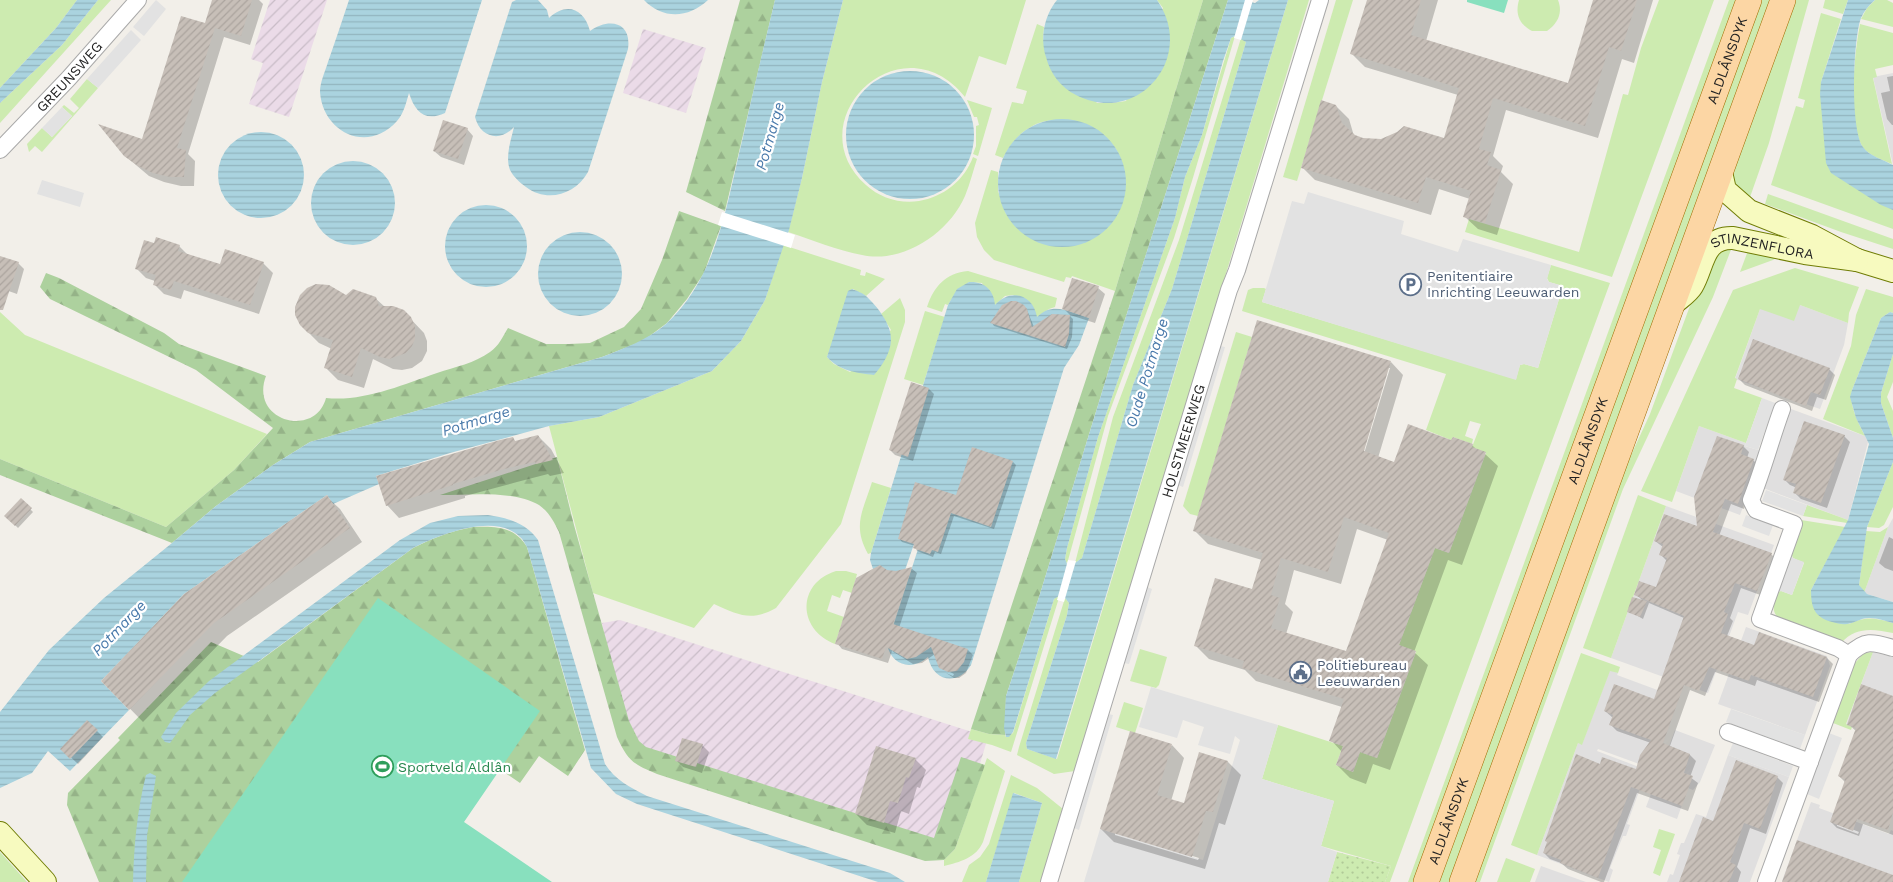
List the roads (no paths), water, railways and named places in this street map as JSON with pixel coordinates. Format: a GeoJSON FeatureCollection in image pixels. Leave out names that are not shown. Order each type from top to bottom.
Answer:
{"type":"FeatureCollection","features":[{"type":"Feature","properties":{"kind":"main road","name":"ALDLÂNSDYK"},"geometry":{"type":"LineString","coordinates":[[1426,882],[1749,0]]}},
{"type":"Feature","properties":{"kind":"main road"},"geometry":{"type":"LineString","coordinates":[[1462,882],[1783,0]]}},
{"type":"Feature","properties":{"kind":"street","name":"GREUNSWEG"},"geometry":{"type":"LineString","coordinates":[[0,150],[138,0]]}},
{"type":"Feature","properties":{"kind":"street","name":"HOLSTMEERWEG"},"geometry":{"type":"LineString","coordinates":[[1050,882],[1226,300],[1237,270],[1320,0]]}},
{"type":"Feature","properties":{"kind":"street","name":"STINZENFLORA"},"geometry":{"type":"LineString","coordinates":[[1721,172],[1725,190],[1736,202],[1749,211],[1812,236],[1857,260]]}},
{"type":"Feature","properties":{"kind":"street","name":"STINZENFLORA"},"geometry":{"type":"LineString","coordinates":[[1671,306],[1692,287],[1705,255],[1710,248],[1716,241],[1725,238],[1857,260],[1893,271]]}},
{"type":"Feature","properties":{"kind":"street"},"geometry":{"type":"LineString","coordinates":[[1782,409],[1769,445],[1768,456],[1751,500],[1756,510],[1794,524],[1760,619],[1838,648],[1849,655]]}},
{"type":"Feature","properties":{"kind":"street"},"geometry":{"type":"LineString","coordinates":[[1766,882],[1849,655],[1860,645],[1867,643],[1893,648]]}},
{"type":"Feature","properties":{"kind":"street"},"geometry":{"type":"LineString","coordinates":[[1728,732],[1810,762]]}},
{"type":"Feature","properties":{"kind":"street"},"geometry":{"type":"LineString","coordinates":[[0,833],[45,882]]}},
{"type":"Feature","properties":{"kind":"water"},"geometry":{"type":"Polygon","coordinates":[[[77,0],[98,0],[62,45],[0,103],[0,88],[56,28],[77,0]]]}},
{"type":"Feature","properties":{"kind":"water"},"geometry":{"type":"Polygon","coordinates":[[[349,0],[482,0],[445,113],[438,116],[426,116],[414,105],[409,93],[403,111],[397,121],[385,131],[373,136],[361,137],[349,134],[338,128],[329,118],[323,106],[320,92],[321,84],[349,0]]]}},
{"type":"Feature","properties":{"kind":"water"},"geometry":{"type":"Polygon","coordinates":[[[516,0],[538,0],[547,10],[549,18],[562,10],[574,10],[583,17],[590,31],[604,24],[617,25],[626,33],[628,40],[628,49],[588,172],[576,186],[560,194],[543,195],[534,192],[521,184],[511,172],[508,154],[514,127],[503,135],[491,136],[481,129],[475,117],[512,2],[516,0]]]}},
{"type":"Feature","properties":{"kind":"water"},"geometry":{"type":"Polygon","coordinates":[[[644,0],[708,0],[693,10],[684,13],[668,14],[659,11],[644,0]]]}},
{"type":"Feature","properties":{"kind":"water","name":"Potmarge"},"geometry":{"type":"Polygon","coordinates":[[[775,0],[843,0],[822,82],[789,230],[765,300],[741,341],[712,371],[599,417],[549,426],[450,453],[376,476],[379,484],[333,504],[327,495],[184,594],[101,681],[129,710],[70,771],[48,751],[32,773],[0,788],[0,712],[49,650],[104,598],[216,506],[273,465],[310,442],[602,357],[643,339],[666,324],[684,305],[698,284],[718,237],[732,187],[775,0]]]}},
{"type":"Feature","properties":{"kind":"water"},"geometry":{"type":"Polygon","coordinates":[[[1057,0],[1157,0],[1168,22],[1170,43],[1165,64],[1155,81],[1139,94],[1120,102],[1099,102],[1076,95],[1066,88],[1050,69],[1043,42],[1046,20],[1057,0]]]}},
{"type":"Feature","properties":{"kind":"water","name":"Oude Potmarge"},"geometry":{"type":"Polygon","coordinates":[[[1228,0],[1245,0],[1255,3],[1259,0],[1288,0],[1056,759],[1027,749],[1026,743],[1067,615],[1069,603],[1065,598],[1059,596],[1054,599],[1013,732],[1009,737],[1006,737],[1004,728],[1006,696],[1040,594],[1110,366],[1228,0]],[[1235,36],[1231,38],[1223,61],[1202,135],[1185,177],[1175,218],[1098,437],[1067,548],[1065,559],[1067,564],[1075,563],[1082,558],[1133,385],[1172,289],[1246,42],[1235,36]]]}},
{"type":"Feature","properties":{"kind":"water"},"geometry":{"type":"Polygon","coordinates":[[[1848,0],[1875,0],[1861,18],[1858,29],[1854,84],[1856,122],[1863,147],[1873,155],[1893,165],[1893,210],[1881,205],[1831,173],[1826,163],[1820,94],[1821,82],[1848,0]]]}},
{"type":"Feature","properties":{"kind":"water"},"geometry":{"type":"Polygon","coordinates":[[[910,71],[934,76],[955,90],[969,111],[974,135],[969,159],[955,180],[934,194],[910,199],[886,194],[865,180],[851,159],[846,135],[851,111],[865,90],[886,76],[910,71]]]}},
{"type":"Feature","properties":{"kind":"water"},"geometry":{"type":"Polygon","coordinates":[[[1062,119],[1086,124],[1107,138],[1121,159],[1126,183],[1121,207],[1107,228],[1086,242],[1062,247],[1038,242],[1017,228],[1003,207],[998,183],[1003,159],[1017,138],[1038,124],[1062,119]]]}},
{"type":"Feature","properties":{"kind":"water"},"geometry":{"type":"Polygon","coordinates":[[[261,132],[277,136],[291,145],[300,159],[304,175],[300,191],[291,205],[277,214],[261,218],[245,214],[231,205],[222,191],[218,175],[222,159],[231,145],[245,136],[261,132]]]}},
{"type":"Feature","properties":{"kind":"water"},"geometry":{"type":"Polygon","coordinates":[[[353,161],[369,164],[383,173],[392,187],[395,203],[392,219],[383,233],[369,242],[353,245],[337,242],[323,233],[314,219],[311,203],[314,187],[323,173],[337,164],[353,161]]]}},
{"type":"Feature","properties":{"kind":"water"},"geometry":{"type":"Polygon","coordinates":[[[486,205],[502,208],[515,217],[524,230],[527,246],[524,262],[515,275],[502,284],[486,287],[470,284],[457,275],[448,262],[445,246],[448,230],[457,217],[470,208],[486,205]]]}},
{"type":"Feature","properties":{"kind":"water"},"geometry":{"type":"Polygon","coordinates":[[[572,232],[588,232],[604,239],[615,250],[622,266],[619,290],[610,304],[604,309],[588,316],[572,316],[556,309],[545,298],[538,282],[538,266],[545,250],[556,239],[572,232]]]}},
{"type":"Feature","properties":{"kind":"water"},"geometry":{"type":"Polygon","coordinates":[[[969,282],[984,285],[993,295],[995,305],[1007,296],[1014,295],[1020,296],[1031,303],[1037,317],[1049,310],[1062,309],[1089,318],[1079,345],[1064,368],[971,665],[966,672],[959,676],[946,678],[935,672],[928,657],[916,664],[903,664],[893,658],[887,645],[919,546],[914,544],[905,570],[901,574],[874,572],[870,560],[948,305],[957,289],[969,282]]]}},
{"type":"Feature","properties":{"kind":"water"},"geometry":{"type":"Polygon","coordinates":[[[852,289],[865,295],[875,305],[883,316],[891,334],[891,345],[888,354],[874,375],[843,368],[827,357],[848,291],[852,289]]]}},
{"type":"Feature","properties":{"kind":"water"},"geometry":{"type":"Polygon","coordinates":[[[1890,312],[1893,313],[1893,354],[1881,393],[1881,403],[1893,438],[1893,462],[1867,527],[1859,585],[1867,594],[1893,602],[1893,623],[1867,618],[1841,624],[1826,620],[1817,614],[1813,606],[1811,590],[1848,520],[1869,444],[1856,418],[1850,397],[1881,318],[1890,312]]]}},
{"type":"Feature","properties":{"kind":"water"},"geometry":{"type":"Polygon","coordinates":[[[488,515],[522,525],[538,540],[605,764],[618,779],[647,796],[890,873],[905,882],[878,882],[637,804],[616,794],[591,768],[527,547],[521,538],[509,530],[496,526],[467,528],[437,537],[413,548],[215,693],[190,715],[170,743],[165,742],[161,737],[176,713],[209,681],[400,540],[430,523],[458,516],[488,515]]]}},
{"type":"Feature","properties":{"kind":"water"},"geometry":{"type":"Polygon","coordinates":[[[150,773],[156,776],[147,836],[146,882],[133,882],[138,815],[146,775],[150,773]]]}},
{"type":"Feature","properties":{"kind":"water"},"geometry":{"type":"Polygon","coordinates":[[[1013,793],[1042,803],[1019,882],[986,882],[1013,793]]]}},
{"type":"Feature","properties":{"kind":"place","name":"Penitentiaire Inrichting Leeuwarden"},"geometry":{"type":"Point","coordinates":[1411,284]}},
{"type":"Feature","properties":{"kind":"place","name":"Politiebureau Leeuwarden"},"geometry":{"type":"Point","coordinates":[1301,673]}},
{"type":"Feature","properties":{"kind":"place","name":"Sportveld Aldlân"},"geometry":{"type":"Point","coordinates":[382,767]}}]}
